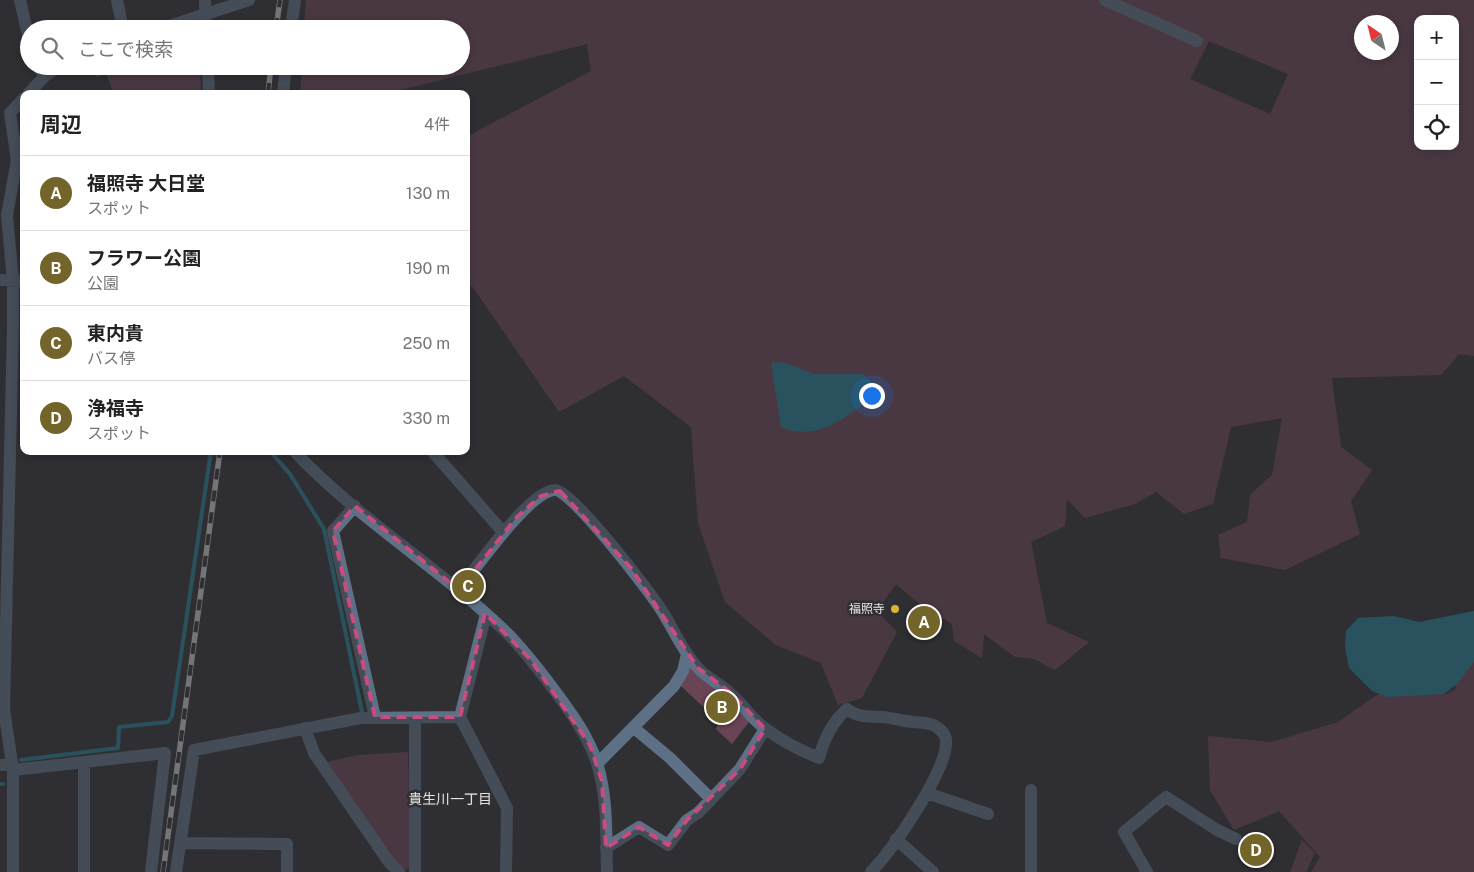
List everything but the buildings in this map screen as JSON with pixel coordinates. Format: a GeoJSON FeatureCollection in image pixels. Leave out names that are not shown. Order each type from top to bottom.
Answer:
{"type":"FeatureCollection","features":[{"type":"Feature","properties":{"kind":"street"},"geometry":{"type":"LineString","coordinates":[[20,0],[24,20]]}},
{"type":"Feature","properties":{"kind":"street"},"geometry":{"type":"LineString","coordinates":[[118,0],[122,20]]}},
{"type":"Feature","properties":{"kind":"street"},"geometry":{"type":"LineString","coordinates":[[205,0],[205,20]]}},
{"type":"Feature","properties":{"kind":"street"},"geometry":{"type":"LineString","coordinates":[[187,20],[249,0]]}},
{"type":"Feature","properties":{"kind":"street"},"geometry":{"type":"LineString","coordinates":[[292,20],[295,0]]}},
{"type":"Feature","properties":{"kind":"street"},"geometry":{"type":"LineString","coordinates":[[1105,0],[1196,41]]}},
{"type":"Feature","properties":{"kind":"street"},"geometry":{"type":"LineString","coordinates":[[30,90],[39,75]]}},
{"type":"Feature","properties":{"kind":"street"},"geometry":{"type":"LineString","coordinates":[[208,75],[209,90]]}},
{"type":"Feature","properties":{"kind":"street"},"geometry":{"type":"LineString","coordinates":[[283,90],[285,75]]}},
{"type":"Feature","properties":{"kind":"street"},"geometry":{"type":"LineString","coordinates":[[13,872],[9,767],[2,709],[12,281],[8,215],[16,160],[5,113],[20,101]]}},
{"type":"Feature","properties":{"kind":"street"},"geometry":{"type":"LineString","coordinates":[[298,455],[355,506],[458,590],[508,634],[555,691],[580,727],[597,764],[605,805],[607,872]]}},
{"type":"Feature","properties":{"kind":"street"},"geometry":{"type":"LineString","coordinates":[[436,455],[503,532]]}},
{"type":"Feature","properties":{"kind":"street"},"geometry":{"type":"LineString","coordinates":[[458,590],[503,532],[542,496],[552,490],[560,491],[575,504],[630,567],[661,610],[687,654],[698,668],[731,693],[765,729],[819,758],[826,737],[838,716],[847,709],[853,714],[868,718],[883,717],[935,725],[945,734],[947,742],[944,756],[927,793],[884,859],[871,872]]}},
{"type":"Feature","properties":{"kind":"street"},"geometry":{"type":"LineString","coordinates":[[355,506],[334,531],[375,717]]}},
{"type":"Feature","properties":{"kind":"street"},"geometry":{"type":"LineString","coordinates":[[486,614],[460,717],[507,808],[506,872]]}},
{"type":"Feature","properties":{"kind":"street"},"geometry":{"type":"LineString","coordinates":[[597,764],[674,686],[683,671],[687,654]]}},
{"type":"Feature","properties":{"kind":"street"},"geometry":{"type":"LineString","coordinates":[[176,872],[194,750],[305,728],[375,717],[460,717]]}},
{"type":"Feature","properties":{"kind":"street"},"geometry":{"type":"LineString","coordinates":[[415,718],[415,872]]}},
{"type":"Feature","properties":{"kind":"street"},"geometry":{"type":"LineString","coordinates":[[305,728],[321,763],[389,862],[399,872]]}},
{"type":"Feature","properties":{"kind":"street"},"geometry":{"type":"LineString","coordinates":[[634,728],[670,758],[712,799]]}},
{"type":"Feature","properties":{"kind":"street"},"geometry":{"type":"LineString","coordinates":[[606,848],[639,826],[668,845],[687,820],[712,799],[744,764],[765,729]]}},
{"type":"Feature","properties":{"kind":"street"},"geometry":{"type":"LineString","coordinates":[[9,767],[84,763],[165,753],[151,872]]}},
{"type":"Feature","properties":{"kind":"street"},"geometry":{"type":"LineString","coordinates":[[84,763],[84,872]]}},
{"type":"Feature","properties":{"kind":"street"},"geometry":{"type":"LineString","coordinates":[[1031,790],[1031,872]]}},
{"type":"Feature","properties":{"kind":"street"},"geometry":{"type":"LineString","coordinates":[[927,793],[988,814]]}},
{"type":"Feature","properties":{"kind":"street"},"geometry":{"type":"LineString","coordinates":[[1147,872],[1124,832],[1166,796],[1217,830],[1236,839]]}},
{"type":"Feature","properties":{"kind":"street"},"geometry":{"type":"LineString","coordinates":[[896,839],[933,872]]}},
{"type":"Feature","properties":{"kind":"street"},"geometry":{"type":"LineString","coordinates":[[181,843],[287,844],[287,872]]}},
{"type":"Feature","properties":{"kind":"highlighted area"},"geometry":{"type":"Polygon","coordinates":[[[560,491],[630,567],[698,668],[731,693],[765,729],[740,769],[687,820],[668,845],[639,827],[606,848],[602,781],[590,745],[530,659],[485,613],[460,717],[375,717],[333,531],[355,506],[459,590],[517,517],[541,496],[560,491]]]}},
{"type":"Feature","properties":{"kind":"shaded area"},"geometry":{"type":"Polygon","coordinates":[[[306,0],[1474,0],[1474,356],[1459,354],[1441,375],[1332,378],[1341,447],[1372,470],[1351,501],[1360,534],[1285,570],[1221,558],[1218,535],[1247,522],[1250,495],[1272,475],[1282,418],[1231,427],[1213,504],[1184,514],[1156,492],[1135,504],[1085,518],[1067,499],[1065,526],[1031,542],[1047,623],[1089,642],[1055,670],[1034,659],[1015,657],[984,634],[982,658],[954,641],[952,624],[922,606],[896,584],[877,611],[897,632],[862,698],[838,705],[821,663],[776,645],[725,602],[698,523],[691,427],[624,376],[559,412],[472,286],[470,286],[470,135],[591,71],[587,44],[470,73],[470,20],[305,20],[306,0]],[[1209,41],[1190,79],[1270,114],[1288,74],[1209,41]]]}},
{"type":"Feature","properties":{"kind":"shaded area"},"geometry":{"type":"Polygon","coordinates":[[[106,75],[200,75],[201,90],[112,90],[106,75]]]}},
{"type":"Feature","properties":{"kind":"shaded area"},"geometry":{"type":"Polygon","coordinates":[[[301,75],[461,75],[400,90],[300,90],[301,75]]]}},
{"type":"Feature","properties":{"kind":"shaded area"},"geometry":{"type":"Polygon","coordinates":[[[1474,658],[1474,872],[1311,872],[1320,857],[1279,811],[1234,830],[1210,790],[1208,736],[1272,742],[1338,722],[1400,679],[1429,685],[1445,695],[1455,690],[1458,669],[1474,658]]]}},
{"type":"Feature","properties":{"kind":"shaded area"},"geometry":{"type":"Polygon","coordinates":[[[688,664],[752,718],[732,744],[716,729],[719,722],[680,685],[688,664]]]}},
{"type":"Feature","properties":{"kind":"shaded area"},"geometry":{"type":"Polygon","coordinates":[[[408,752],[410,867],[405,870],[392,858],[327,762],[358,755],[408,752]]]}},
{"type":"Feature","properties":{"kind":"shaded area"},"geometry":{"type":"Polygon","coordinates":[[[1302,840],[1315,853],[1306,872],[1290,872],[1302,840]]]}},
{"type":"Feature","properties":{"kind":"water"},"geometry":{"type":"Polygon","coordinates":[[[771,362],[786,363],[814,374],[862,374],[873,383],[871,398],[840,420],[818,430],[806,432],[781,427],[771,362]]]}},
{"type":"Feature","properties":{"kind":"water"},"geometry":{"type":"Polygon","coordinates":[[[1474,611],[1474,662],[1457,684],[1444,694],[1388,697],[1372,691],[1349,668],[1345,647],[1346,631],[1358,618],[1394,616],[1419,622],[1474,611]]]}},
{"type":"Feature","properties":{"kind":"waterway"},"geometry":{"type":"LineString","coordinates":[[21,760],[118,748],[119,727],[168,722],[172,716],[210,455]]}},
{"type":"Feature","properties":{"kind":"waterway"},"geometry":{"type":"LineString","coordinates":[[273,455],[290,474],[324,529],[362,712]]}},
{"type":"Feature","properties":{"kind":"railway"},"geometry":{"type":"LineString","coordinates":[[277,20],[280,0]]}},
{"type":"Feature","properties":{"kind":"railway"},"geometry":{"type":"LineString","coordinates":[[268,90],[270,75]]}},
{"type":"Feature","properties":{"kind":"railway"},"geometry":{"type":"LineString","coordinates":[[163,872],[219,455]]}},
{"type":"Feature","properties":{"kind":"place","name":"東内貴"},"geometry":{"type":"Point","coordinates":[468,586]}},
{"type":"Feature","properties":{"kind":"place","name":"福照寺"},"geometry":{"type":"Point","coordinates":[895,609]}},
{"type":"Feature","properties":{"kind":"place","name":"福照寺 大日堂"},"geometry":{"type":"Point","coordinates":[924,622]}},
{"type":"Feature","properties":{"kind":"place","name":"フラワー公園"},"geometry":{"type":"Point","coordinates":[722,707]}},
{"type":"Feature","properties":{"kind":"place","name":"浄福寺"},"geometry":{"type":"Point","coordinates":[1256,850]}},
{"type":"Feature","properties":{"kind":"district","name":"貴生川一丁目"},"geometry":{"type":"Point","coordinates":[450,799]}}]}
